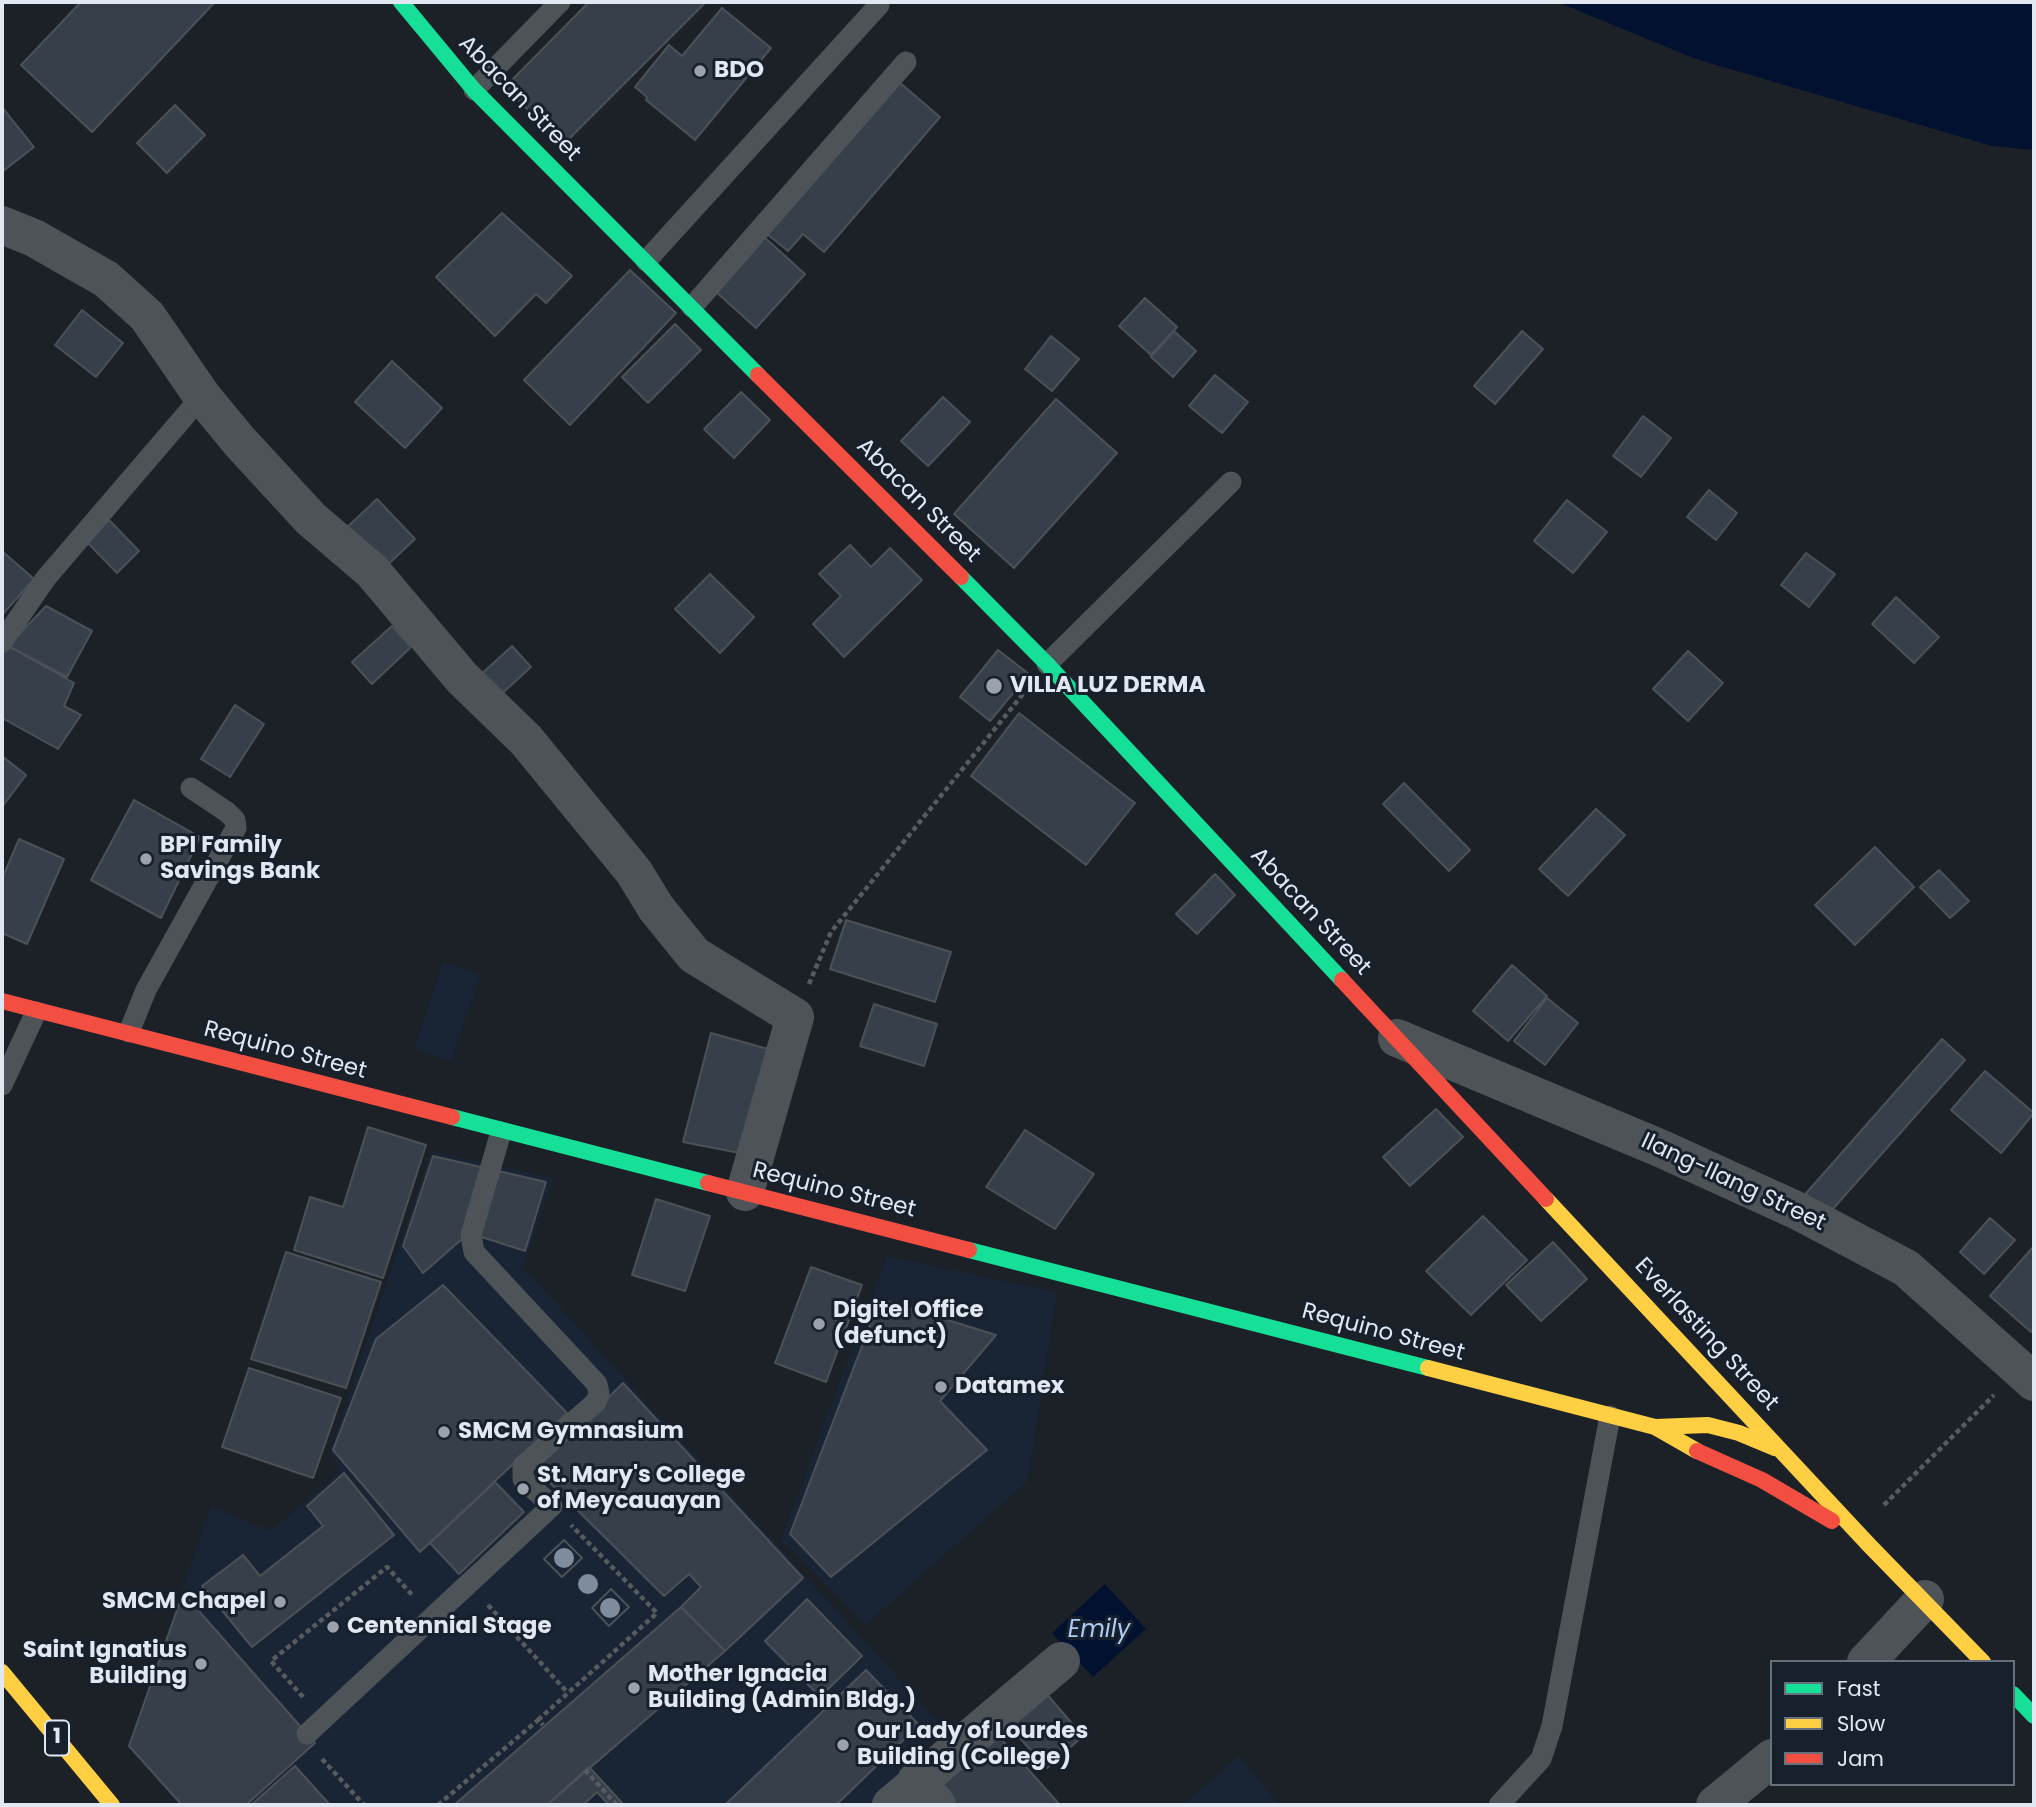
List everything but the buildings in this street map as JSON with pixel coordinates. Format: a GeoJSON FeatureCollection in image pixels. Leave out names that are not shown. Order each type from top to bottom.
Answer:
{"type":"FeatureCollection","features":[{"type":"Feature","properties":{"kind":"main road","name":"Abacan Street"},"geometry":{"type":"LineString","coordinates":[[401,2],[474,89],[1046,664],[1398,1038]]}},
{"type":"Feature","properties":{"kind":"main road","name":"Requino Street"},"geometry":{"type":"LineString","coordinates":[[2,1001],[36,1012],[129,1032],[501,1132],[1655,1427],[1708,1457],[1762,1480],[1869,1545]]}},
{"type":"Feature","properties":{"kind":"main road","name":"Everlasting Street"},"geometry":{"type":"LineString","coordinates":[[1398,1038],[1869,1545],[1981,1660]]}},
{"type":"Feature","properties":{"kind":"main road","name":"Requino Street"},"geometry":{"type":"LineString","coordinates":[[1655,1427],[1708,1425],[1739,1433],[1785,1453]]}},
{"type":"Feature","properties":{"kind":"main road","name":"1"},"geometry":{"type":"LineString","coordinates":[[2,1672],[112,1805]]}},
{"type":"Feature","properties":{"kind":"main road"},"geometry":{"type":"LineString","coordinates":[[2015,1696],[2034,1716]]}},
{"type":"Feature","properties":{"kind":"street"},"geometry":{"type":"LineString","coordinates":[[2,225],[34,238],[106,279],[147,316],[202,396],[311,519],[372,571],[462,678],[526,740],[634,872],[656,908],[694,955],[795,1017],[744,1192]]}},
{"type":"Feature","properties":{"kind":"street","name":"Ilang-Ilang Street"},"geometry":{"type":"LineString","coordinates":[[1398,1038],[1662,1149],[1798,1211],[1906,1268],[2027,1376]]}},
{"type":"Feature","properties":{"kind":"street"},"geometry":{"type":"LineString","coordinates":[[1868,1660],[1924,1600]]}},
{"type":"Feature","properties":{"kind":"street"},"geometry":{"type":"LineString","coordinates":[[915,1797],[1060,1661]]}},
{"type":"Feature","properties":{"kind":"street"},"geometry":{"type":"LineString","coordinates":[[1716,1805],[1770,1760]]}},
{"type":"Feature","properties":{"kind":"lane"},"geometry":{"type":"LineString","coordinates":[[474,89],[561,2]]}},
{"type":"Feature","properties":{"kind":"lane"},"geometry":{"type":"LineString","coordinates":[[646,261],[879,5]]}},
{"type":"Feature","properties":{"kind":"lane"},"geometry":{"type":"LineString","coordinates":[[692,307],[906,62]]}},
{"type":"Feature","properties":{"kind":"lane"},"geometry":{"type":"LineString","coordinates":[[2,642],[46,578],[202,396]]}},
{"type":"Feature","properties":{"kind":"lane"},"geometry":{"type":"LineString","coordinates":[[1046,664],[1231,482]]}},
{"type":"Feature","properties":{"kind":"lane"},"geometry":{"type":"LineString","coordinates":[[129,1032],[146,990],[236,828],[235,820],[227,812],[191,788]]}},
{"type":"Feature","properties":{"kind":"lane"},"geometry":{"type":"LineString","coordinates":[[2,1084],[36,1012]]}},
{"type":"Feature","properties":{"kind":"lane"},"geometry":{"type":"LineString","coordinates":[[314,1726],[552,1506],[523,1479],[523,1466],[596,1402],[599,1394],[597,1384],[474,1252],[471,1234],[501,1132]]}},
{"type":"Feature","properties":{"kind":"lane"},"geometry":{"type":"LineString","coordinates":[[1499,1805],[1541,1759],[1552,1726],[1610,1416]]}},
{"type":"Feature","properties":{"kind":"path"},"geometry":{"type":"LineString","coordinates":[[795,1017],[831,932],[1046,664]]}},
{"type":"Feature","properties":{"kind":"path"},"geometry":{"type":"LineString","coordinates":[[1857,1531],[2027,1376]]}},
{"type":"Feature","properties":{"kind":"path"},"geometry":{"type":"LineString","coordinates":[[438,1805],[538,1720],[657,1612],[552,1506]]}},
{"type":"Feature","properties":{"kind":"path"},"geometry":{"type":"LineString","coordinates":[[314,1726],[271,1661],[387,1567],[431,1616]]}},
{"type":"Feature","properties":{"kind":"path"},"geometry":{"type":"LineString","coordinates":[[468,1583],[568,1693]]}},
{"type":"Feature","properties":{"kind":"path"},"geometry":{"type":"LineString","coordinates":[[538,1720],[543,1725]]}},
{"type":"Feature","properties":{"kind":"path"},"geometry":{"type":"LineString","coordinates":[[319,1756],[364,1805]]}},
{"type":"Feature","properties":{"kind":"path"},"geometry":{"type":"LineString","coordinates":[[584,1770],[617,1805]]}},
{"type":"Feature","properties":{"kind":"shaded area"},"geometry":{"type":"Polygon","coordinates":[[[443,962],[481,975],[451,1061],[414,1049],[443,962]]]}},
{"type":"Feature","properties":{"kind":"shaded area","name":"St. Mary's College of Meycauayan"},"geometry":{"type":"Polygon","coordinates":[[[431,1151],[554,1178],[523,1267],[945,1729],[867,1805],[179,1805],[127,1747],[211,1506],[271,1531],[340,1471],[330,1451],[431,1151]]]}},
{"type":"Feature","properties":{"kind":"shaded area","name":"Datamex"},"geometry":{"type":"Polygon","coordinates":[[[887,1256],[1057,1292],[1028,1481],[865,1625],[781,1540],[887,1256]]]}},
{"type":"Feature","properties":{"kind":"shaded area"},"geometry":{"type":"Polygon","coordinates":[[[1239,1756],[1279,1805],[1182,1805],[1239,1756]]]}},
{"type":"Feature","properties":{"kind":"water"},"geometry":{"type":"Polygon","coordinates":[[[1557,2],[2034,2],[2034,150],[1992,146],[1696,59],[1557,2]]]}},
{"type":"Feature","properties":{"kind":"water","name":"Emily"},"geometry":{"type":"Polygon","coordinates":[[[1105,1584],[1146,1629],[1093,1677],[1052,1633],[1105,1584]]]}},
{"type":"Feature","properties":{"kind":"traffic: fast"},"geometry":{"type":"LineString","coordinates":[[401,2],[474,90],[758,375]]}},
{"type":"Feature","properties":{"kind":"traffic: fast"},"geometry":{"type":"LineString","coordinates":[[961,577],[1047,664],[1342,980]]}},
{"type":"Feature","properties":{"kind":"traffic: fast"},"geometry":{"type":"LineString","coordinates":[[452,1117],[708,1183]]}},
{"type":"Feature","properties":{"kind":"traffic: fast"},"geometry":{"type":"LineString","coordinates":[[969,1250],[1428,1368]]}},
{"type":"Feature","properties":{"kind":"traffic: fast"},"geometry":{"type":"LineString","coordinates":[[2015,1696],[2034,1716]]}},
{"type":"Feature","properties":{"kind":"traffic: slow"},"geometry":{"type":"LineString","coordinates":[[1546,1199],[1869,1545],[1981,1660]]}},
{"type":"Feature","properties":{"kind":"traffic: slow"},"geometry":{"type":"LineString","coordinates":[[1428,1368],[1655,1427],[1697,1451]]}},
{"type":"Feature","properties":{"kind":"traffic: slow"},"geometry":{"type":"LineString","coordinates":[[1655,1427],[1708,1425],[1739,1433],[1775,1448]]}},
{"type":"Feature","properties":{"kind":"traffic: slow"},"geometry":{"type":"LineString","coordinates":[[2,1672],[112,1805]]}},
{"type":"Feature","properties":{"kind":"traffic: jam"},"geometry":{"type":"LineString","coordinates":[[758,375],[961,577]]}},
{"type":"Feature","properties":{"kind":"traffic: jam"},"geometry":{"type":"LineString","coordinates":[[1342,980],[1546,1199]]}},
{"type":"Feature","properties":{"kind":"traffic: jam"},"geometry":{"type":"LineString","coordinates":[[2,1001],[452,1117]]}},
{"type":"Feature","properties":{"kind":"traffic: jam"},"geometry":{"type":"LineString","coordinates":[[708,1183],[969,1250]]}},
{"type":"Feature","properties":{"kind":"traffic: jam"},"geometry":{"type":"LineString","coordinates":[[1697,1451],[1762,1480],[1832,1521]]}},
{"type":"Feature","properties":{"kind":"place","name":"BDO"},"geometry":{"type":"Point","coordinates":[700,71]}},
{"type":"Feature","properties":{"kind":"place","name":"VILLA LUZ DERMA"},"geometry":{"type":"Point","coordinates":[994,686]}},
{"type":"Feature","properties":{"kind":"place","name":"BPI Family Savings Bank"},"geometry":{"type":"Point","coordinates":[146,859]}},
{"type":"Feature","properties":{"kind":"place","name":"Digitel Office (defunct)"},"geometry":{"type":"Point","coordinates":[819,1324]}},
{"type":"Feature","properties":{"kind":"place","name":"Datamex"},"geometry":{"type":"Point","coordinates":[941,1387]}},
{"type":"Feature","properties":{"kind":"place","name":"SMCM Gymnasium"},"geometry":{"type":"Point","coordinates":[444,1432]}},
{"type":"Feature","properties":{"kind":"place","name":"St. Mary's College of Meycauayan"},"geometry":{"type":"Point","coordinates":[523,1489]}},
{"type":"Feature","properties":{"kind":"place","name":"SMCM Chapel"},"geometry":{"type":"Point","coordinates":[280,1602]}},
{"type":"Feature","properties":{"kind":"place","name":"Centennial Stage"},"geometry":{"type":"Point","coordinates":[333,1627]}},
{"type":"Feature","properties":{"kind":"place","name":"Saint Ignatius Building"},"geometry":{"type":"Point","coordinates":[201,1664]}},
{"type":"Feature","properties":{"kind":"place","name":"Mother Ignacia Building (Admin Bldg.)"},"geometry":{"type":"Point","coordinates":[634,1688]}},
{"type":"Feature","properties":{"kind":"place","name":"Our Lady of Lourdes Building (College)"},"geometry":{"type":"Point","coordinates":[843,1745]}}]}
